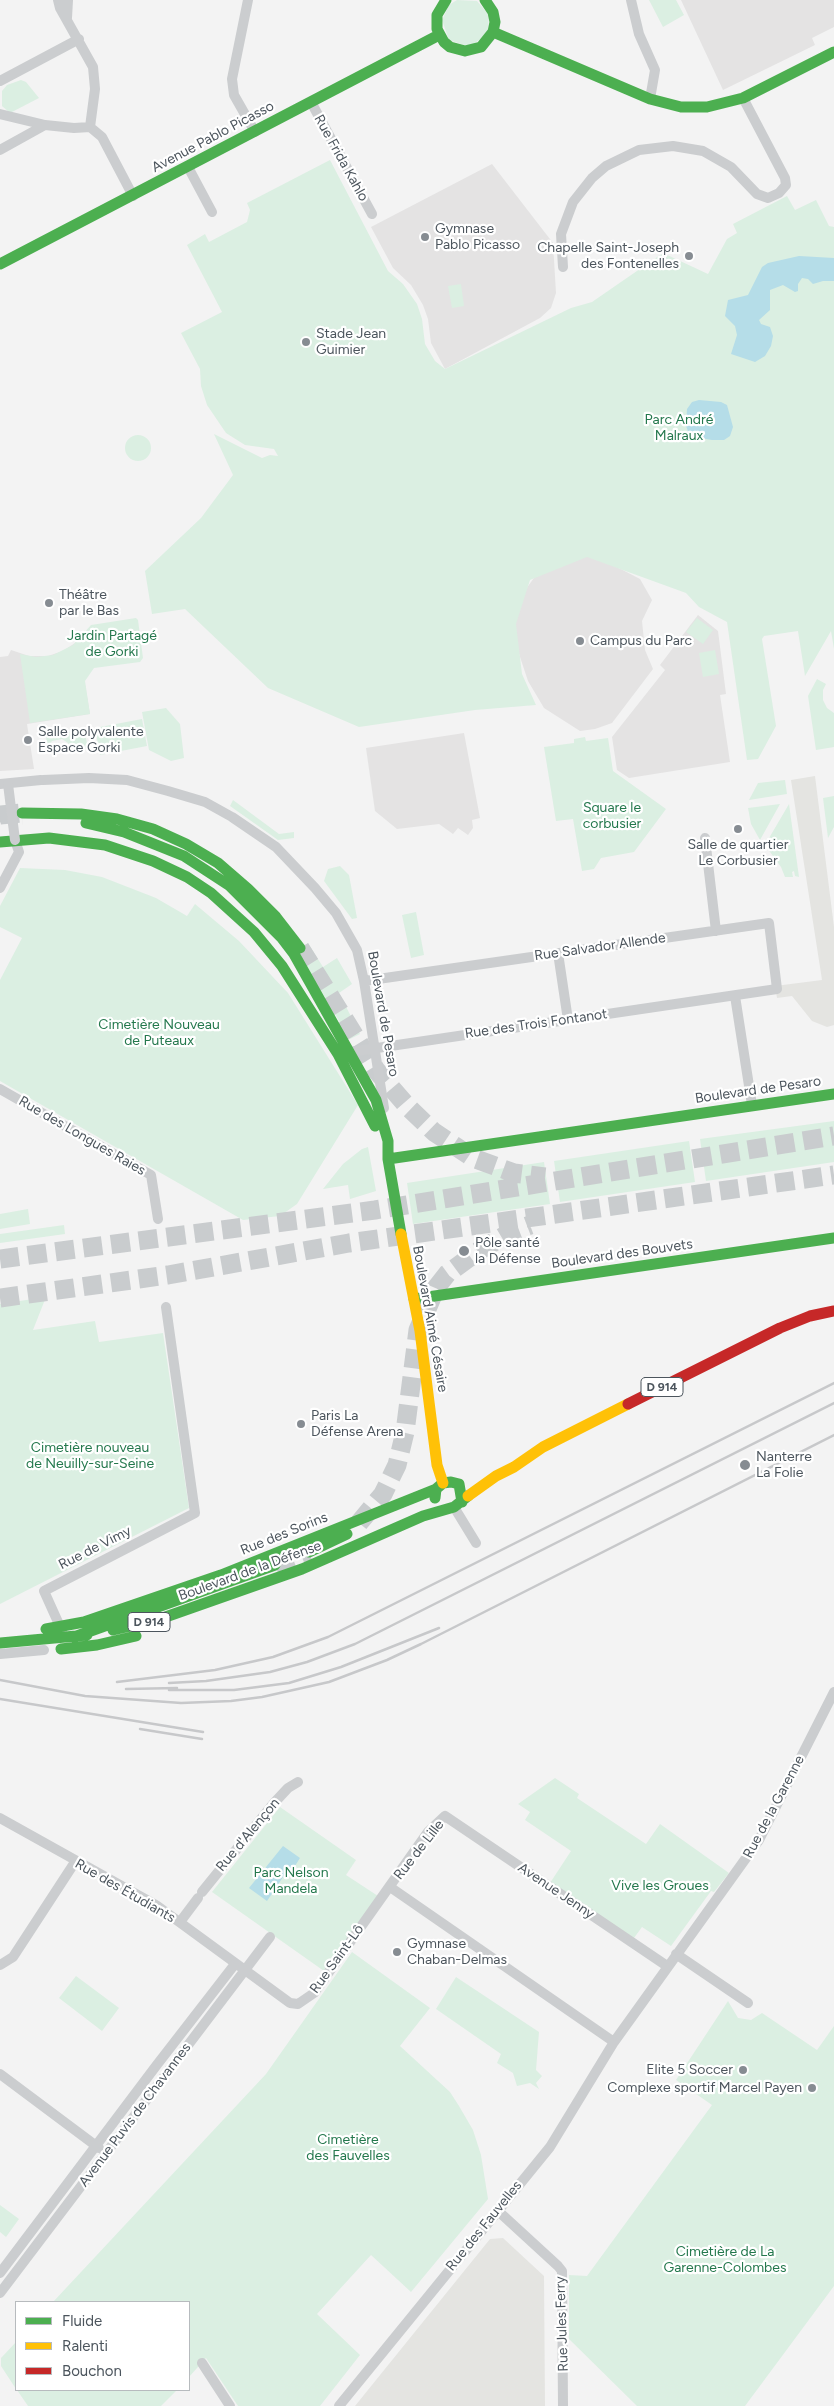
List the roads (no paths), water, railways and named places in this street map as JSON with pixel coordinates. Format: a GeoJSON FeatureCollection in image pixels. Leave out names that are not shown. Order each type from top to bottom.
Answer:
{"type":"FeatureCollection","features":[{"type":"Feature","properties":{"kind":"main road"},"geometry":{"type":"LineString","coordinates":[[443,1],[436,22],[439,35],[450,47],[464,51],[481,47],[493,32],[494,12],[485,0]]}},
{"type":"Feature","properties":{"kind":"main road"},"geometry":{"type":"LineString","coordinates":[[493,32],[650,99],[670,106],[694,108],[723,105],[743,98],[834,53]]}},
{"type":"Feature","properties":{"kind":"main road","name":"Avenue Pablo Picasso"},"geometry":{"type":"LineString","coordinates":[[0,264],[439,35]]}},
{"type":"Feature","properties":{"kind":"main road","name":"Boulevard Aimé Césaire"},"geometry":{"type":"LineString","coordinates":[[300,948],[276,917],[248,888],[218,863],[186,844],[152,829],[117,819],[81,814],[22,815],[94,824],[124,832],[184,856],[230,886],[263,917],[285,942],[307,978],[370,1112],[379,1142],[388,1159]]}},
{"type":"Feature","properties":{"kind":"main road","name":"Boulevard Aimé Césaire"},"geometry":{"type":"LineString","coordinates":[[0,842],[49,838],[84,841],[126,851],[170,868],[202,887],[254,932],[282,966],[376,1100],[387,1134],[388,1159],[407,1270],[414,1299],[438,1465],[439,1486]]}},
{"type":"Feature","properties":{"kind":"main road","name":"Boulevard Aimé Césaire"},"geometry":{"type":"LineString","coordinates":[[282,966],[307,978]]}},
{"type":"Feature","properties":{"kind":"main road","name":"Boulevard de Pesaro"},"geometry":{"type":"LineString","coordinates":[[388,1159],[834,1094]]}},
{"type":"Feature","properties":{"kind":"main road","name":"Boulevard des Bouvets"},"geometry":{"type":"LineString","coordinates":[[414,1299],[834,1238]]}},
{"type":"Feature","properties":{"kind":"main road","name":"Boulevard de la Défense"},"geometry":{"type":"LineString","coordinates":[[0,1644],[157,1620],[302,1569],[423,1516],[453,1506],[496,1476],[514,1467],[543,1447],[780,1328],[810,1316],[834,1311]]}},
{"type":"Feature","properties":{"kind":"main road","name":"Boulevard de la Défense"},"geometry":{"type":"LineString","coordinates":[[439,1486],[496,1476]]}},
{"type":"Feature","properties":{"kind":"main road"},"geometry":{"type":"LineString","coordinates":[[439,1486],[435,1500],[453,1506],[459,1484]]}},
{"type":"Feature","properties":{"kind":"main road","name":"Rue des Sorins"},"geometry":{"type":"LineString","coordinates":[[66,1633],[84,1622],[229,1572],[439,1486]]}},
{"type":"Feature","properties":{"kind":"main road"},"geometry":{"type":"LineString","coordinates":[[310,1552],[347,1534]]}},
{"type":"Feature","properties":{"kind":"main road"},"geometry":{"type":"LineString","coordinates":[[0,1635],[66,1633],[275,1565]]}},
{"type":"Feature","properties":{"kind":"main road"},"geometry":{"type":"LineString","coordinates":[[44,1650],[97,1646],[160,1630],[210,1613],[216,1609],[221,1598]]}},
{"type":"Feature","properties":{"kind":"street"},"geometry":{"type":"LineString","coordinates":[[58,0],[94,67],[96,89],[90,127]]}},
{"type":"Feature","properties":{"kind":"street"},"geometry":{"type":"LineString","coordinates":[[67,18],[68,0]]}},
{"type":"Feature","properties":{"kind":"street"},"geometry":{"type":"LineString","coordinates":[[248,0],[232,79],[234,95],[255,132]]}},
{"type":"Feature","properties":{"kind":"street"},"geometry":{"type":"LineString","coordinates":[[630,0],[638,34],[655,70],[650,99]]}},
{"type":"Feature","properties":{"kind":"street"},"geometry":{"type":"LineString","coordinates":[[0,81],[79,39]]}},
{"type":"Feature","properties":{"kind":"street"},"geometry":{"type":"LineString","coordinates":[[563,268],[560,234],[573,202],[592,178],[606,166],[638,150],[673,146],[703,151],[731,167],[757,194],[768,198],[779,193],[786,186],[785,178],[743,98]]}},
{"type":"Feature","properties":{"kind":"street","name":"Rue Frida Kahlo"},"geometry":{"type":"LineString","coordinates":[[311,102],[372,214]]}},
{"type":"Feature","properties":{"kind":"street"},"geometry":{"type":"LineString","coordinates":[[0,114],[45,125],[74,128],[90,127],[102,137],[133,196]]}},
{"type":"Feature","properties":{"kind":"street"},"geometry":{"type":"LineString","coordinates":[[0,150],[45,125]]}},
{"type":"Feature","properties":{"kind":"street"},"geometry":{"type":"LineString","coordinates":[[188,167],[212,212]]}},
{"type":"Feature","properties":{"kind":"street","name":"Boulevard de Pesaro"},"geometry":{"type":"LineString","coordinates":[[4,784],[89,778],[127,780],[205,802],[232,817],[276,847],[324,898],[345,928],[357,950],[364,981],[387,1134]]}},
{"type":"Feature","properties":{"kind":"street"},"geometry":{"type":"LineString","coordinates":[[0,888],[19,852],[14,840],[4,784]]}},
{"type":"Feature","properties":{"kind":"street"},"geometry":{"type":"LineString","coordinates":[[705,838],[716,931]]}},
{"type":"Feature","properties":{"kind":"street","name":"Rue Salvador Allende"},"geometry":{"type":"LineString","coordinates":[[364,981],[770,923],[778,989]]}},
{"type":"Feature","properties":{"kind":"street"},"geometry":{"type":"LineString","coordinates":[[558,953],[568,1020]]}},
{"type":"Feature","properties":{"kind":"street","name":"Rue des Trois Fontanot"},"geometry":{"type":"LineString","coordinates":[[343,1053],[778,989]]}},
{"type":"Feature","properties":{"kind":"street"},"geometry":{"type":"LineString","coordinates":[[735,996],[752,1105]]}},
{"type":"Feature","properties":{"kind":"street","name":"Rue des Longues Raies"},"geometry":{"type":"LineString","coordinates":[[0,1089],[151,1175],[158,1219]]}},
{"type":"Feature","properties":{"kind":"street","name":"Rue de Vimy"},"geometry":{"type":"LineString","coordinates":[[66,1633],[44,1591],[195,1513],[166,1307]]}},
{"type":"Feature","properties":{"kind":"street"},"geometry":{"type":"LineString","coordinates":[[453,1506],[476,1543]]}},
{"type":"Feature","properties":{"kind":"street"},"geometry":{"type":"LineString","coordinates":[[0,1654],[44,1650]]}},
{"type":"Feature","properties":{"kind":"street","name":"Rue de la Garenne"},"geometry":{"type":"LineString","coordinates":[[615,2040],[667,1966],[734,1878],[759,1840],[834,1692]]}},
{"type":"Feature","properties":{"kind":"street","name":"Rue d'Alençon"},"geometry":{"type":"LineString","coordinates":[[180,1922],[279,1798],[288,1788],[298,1782]]}},
{"type":"Feature","properties":{"kind":"street","name":"Rue de Lille"},"geometry":{"type":"LineString","coordinates":[[391,1886],[428,1832],[445,1816]]}},
{"type":"Feature","properties":{"kind":"street","name":"Avenue Jenny"},"geometry":{"type":"LineString","coordinates":[[445,1816],[667,1966]]}},
{"type":"Feature","properties":{"kind":"street","name":"Rue des Étudiants"},"geometry":{"type":"LineString","coordinates":[[0,1818],[75,1862],[156,1905],[245,1972]]}},
{"type":"Feature","properties":{"kind":"street"},"geometry":{"type":"LineString","coordinates":[[0,1964],[13,1957],[75,1862]]}},
{"type":"Feature","properties":{"kind":"street"},"geometry":{"type":"LineString","coordinates":[[391,1886],[615,2040]]}},
{"type":"Feature","properties":{"kind":"street","name":"Rue Saint-Lô"},"geometry":{"type":"LineString","coordinates":[[245,1972],[284,2001],[298,2004],[306,2000],[314,1993],[381,1897],[391,1886]]}},
{"type":"Feature","properties":{"kind":"street","name":"Avenue Puvis de Chavannes"},"geometry":{"type":"LineString","coordinates":[[0,2293],[270,1938]]}},
{"type":"Feature","properties":{"kind":"street"},"geometry":{"type":"LineString","coordinates":[[676,1954],[748,2003]]}},
{"type":"Feature","properties":{"kind":"street","name":"Avenue Puvis de Chavannes"},"geometry":{"type":"LineString","coordinates":[[0,2272],[235,1964]]}},
{"type":"Feature","properties":{"kind":"street","name":"Rue des Fauvelles"},"geometry":{"type":"LineString","coordinates":[[339,2406],[550,2147],[615,2040]]}},
{"type":"Feature","properties":{"kind":"street"},"geometry":{"type":"LineString","coordinates":[[0,2074],[106,2153]]}},
{"type":"Feature","properties":{"kind":"street","name":"Rue Jules Ferry"},"geometry":{"type":"LineString","coordinates":[[497,2210],[558,2266],[563,2275],[563,2406]]}},
{"type":"Feature","properties":{"kind":"street"},"geometry":{"type":"LineString","coordinates":[[202,2363],[230,2406]]}},
{"type":"Feature","properties":{"kind":"water"},"geometry":{"type":"Polygon","coordinates":[[[799,256],[834,258],[834,281],[823,281],[813,284],[808,279],[802,278],[798,284],[798,291],[795,292],[783,285],[770,290],[770,310],[759,320],[761,324],[770,327],[773,336],[771,346],[765,356],[755,362],[731,354],[737,335],[735,326],[725,316],[728,300],[748,295],[762,267],[768,263],[799,256]]]}},
{"type":"Feature","properties":{"kind":"water"},"geometry":{"type":"Polygon","coordinates":[[[699,400],[721,402],[727,405],[733,427],[730,436],[724,440],[712,440],[694,437],[689,434],[686,426],[687,409],[692,402],[699,400]]]}},
{"type":"Feature","properties":{"kind":"water"},"geometry":{"type":"Polygon","coordinates":[[[283,1846],[300,1858],[293,1869],[289,1868],[267,1901],[249,1888],[283,1846]]]}},
{"type":"Feature","properties":{"kind":"tunnel"},"geometry":{"type":"LineString","coordinates":[[0,815],[22,813]]}},
{"type":"Feature","properties":{"kind":"tunnel"},"geometry":{"type":"LineString","coordinates":[[0,815],[23,817]]}},
{"type":"Feature","properties":{"kind":"tunnel"},"geometry":{"type":"LineString","coordinates":[[300,948],[376,1070],[407,1106],[434,1132],[473,1158],[514,1173],[545,1177]]}},
{"type":"Feature","properties":{"kind":"tunnel"},"geometry":{"type":"LineString","coordinates":[[0,1259],[375,1210],[834,1136]]}},
{"type":"Feature","properties":{"kind":"tunnel"},"geometry":{"type":"LineString","coordinates":[[0,1298],[168,1275],[349,1243],[834,1175]]}},
{"type":"Feature","properties":{"kind":"tunnel"},"geometry":{"type":"LineString","coordinates":[[359,1523],[383,1494],[397,1465],[405,1432],[418,1330],[436,1288],[447,1274],[477,1252],[509,1233],[530,1225]]}},
{"type":"Feature","properties":{"kind":"tunnel"},"geometry":{"type":"LineString","coordinates":[[275,1565],[309,1552]]}},
{"type":"Feature","properties":{"kind":"railway"},"geometry":{"type":"LineString","coordinates":[[117,1682],[215,1670],[273,1657],[328,1637],[834,1383]]}},
{"type":"Feature","properties":{"kind":"railway"},"geometry":{"type":"LineString","coordinates":[[169,1683],[206,1681],[270,1672],[307,1662],[355,1644],[834,1403]]}},
{"type":"Feature","properties":{"kind":"railway"},"geometry":{"type":"LineString","coordinates":[[0,1680],[85,1696],[181,1703],[231,1701],[262,1697],[329,1682],[387,1660],[421,1644],[834,1435]]}},
{"type":"Feature","properties":{"kind":"railway"},"geometry":{"type":"LineString","coordinates":[[169,1690],[234,1690],[289,1683],[341,1667],[439,1628]]}},
{"type":"Feature","properties":{"kind":"railway"},"geometry":{"type":"LineString","coordinates":[[126,1689],[177,1688]]}},
{"type":"Feature","properties":{"kind":"railway"},"geometry":{"type":"LineString","coordinates":[[0,1699],[203,1732]]}},
{"type":"Feature","properties":{"kind":"railway"},"geometry":{"type":"LineString","coordinates":[[140,1729],[202,1739]]}},
{"type":"Feature","properties":{"kind":"place","name":"Gymnase Pablo Picasso"},"geometry":{"type":"Point","coordinates":[425,237]}},
{"type":"Feature","properties":{"kind":"place","name":"Chapelle Saint-Joseph des Fontenelles"},"geometry":{"type":"Point","coordinates":[689,256]}},
{"type":"Feature","properties":{"kind":"place","name":"Stade Jean Guimier"},"geometry":{"type":"Point","coordinates":[306,342]}},
{"type":"Feature","properties":{"kind":"place","name":"Théâtre par le Bas"},"geometry":{"type":"Point","coordinates":[49,603]}},
{"type":"Feature","properties":{"kind":"place","name":"Campus du Parc"},"geometry":{"type":"Point","coordinates":[580,641]}},
{"type":"Feature","properties":{"kind":"place","name":"Salle polyvalente Espace Gorki"},"geometry":{"type":"Point","coordinates":[28,740]}},
{"type":"Feature","properties":{"kind":"place","name":"Salle de quartier Le Corbusier"},"geometry":{"type":"Point","coordinates":[738,829]}},
{"type":"Feature","properties":{"kind":"place","name":"Pôle santé la Défense"},"geometry":{"type":"Point","coordinates":[464,1251]}},
{"type":"Feature","properties":{"kind":"place","name":"Paris La Défense Arena"},"geometry":{"type":"Point","coordinates":[301,1424]}},
{"type":"Feature","properties":{"kind":"place","name":"Nanterre La Folie"},"geometry":{"type":"Point","coordinates":[745,1465]}},
{"type":"Feature","properties":{"kind":"place","name":"Gymnase Chaban-Delmas"},"geometry":{"type":"Point","coordinates":[397,1952]}},
{"type":"Feature","properties":{"kind":"place","name":"Elite 5 Soccer"},"geometry":{"type":"Point","coordinates":[743,2070]}},
{"type":"Feature","properties":{"kind":"place","name":"Complexe sportif Marcel Payen"},"geometry":{"type":"Point","coordinates":[812,2088]}},
{"type":"Feature","properties":{"kind":"park label","name":"Parc André Malraux"},"geometry":{"type":"Point","coordinates":[679,428]}},
{"type":"Feature","properties":{"kind":"park label","name":"Jardin Partagé de Gorki"},"geometry":{"type":"Point","coordinates":[112,644]}},
{"type":"Feature","properties":{"kind":"park label","name":"Square le corbusier"},"geometry":{"type":"Point","coordinates":[612,816]}},
{"type":"Feature","properties":{"kind":"park label","name":"Cimetière Nouveau de Puteaux"},"geometry":{"type":"Point","coordinates":[159,1034]}},
{"type":"Feature","properties":{"kind":"park label","name":"Cimetière nouveau de Neuilly-sur-Seine"},"geometry":{"type":"Point","coordinates":[90,1456]}},
{"type":"Feature","properties":{"kind":"park label","name":"Parc Nelson Mandela"},"geometry":{"type":"Point","coordinates":[291,1882]}},
{"type":"Feature","properties":{"kind":"park label","name":"Vive les Groues"},"geometry":{"type":"Point","coordinates":[660,1886]}},
{"type":"Feature","properties":{"kind":"park label","name":"Cimetière des Fauvelles"},"geometry":{"type":"Point","coordinates":[348,2148]}},
{"type":"Feature","properties":{"kind":"park label","name":"Cimetière de La Garenne-Colombes"},"geometry":{"type":"Point","coordinates":[725,2260]}}]}
